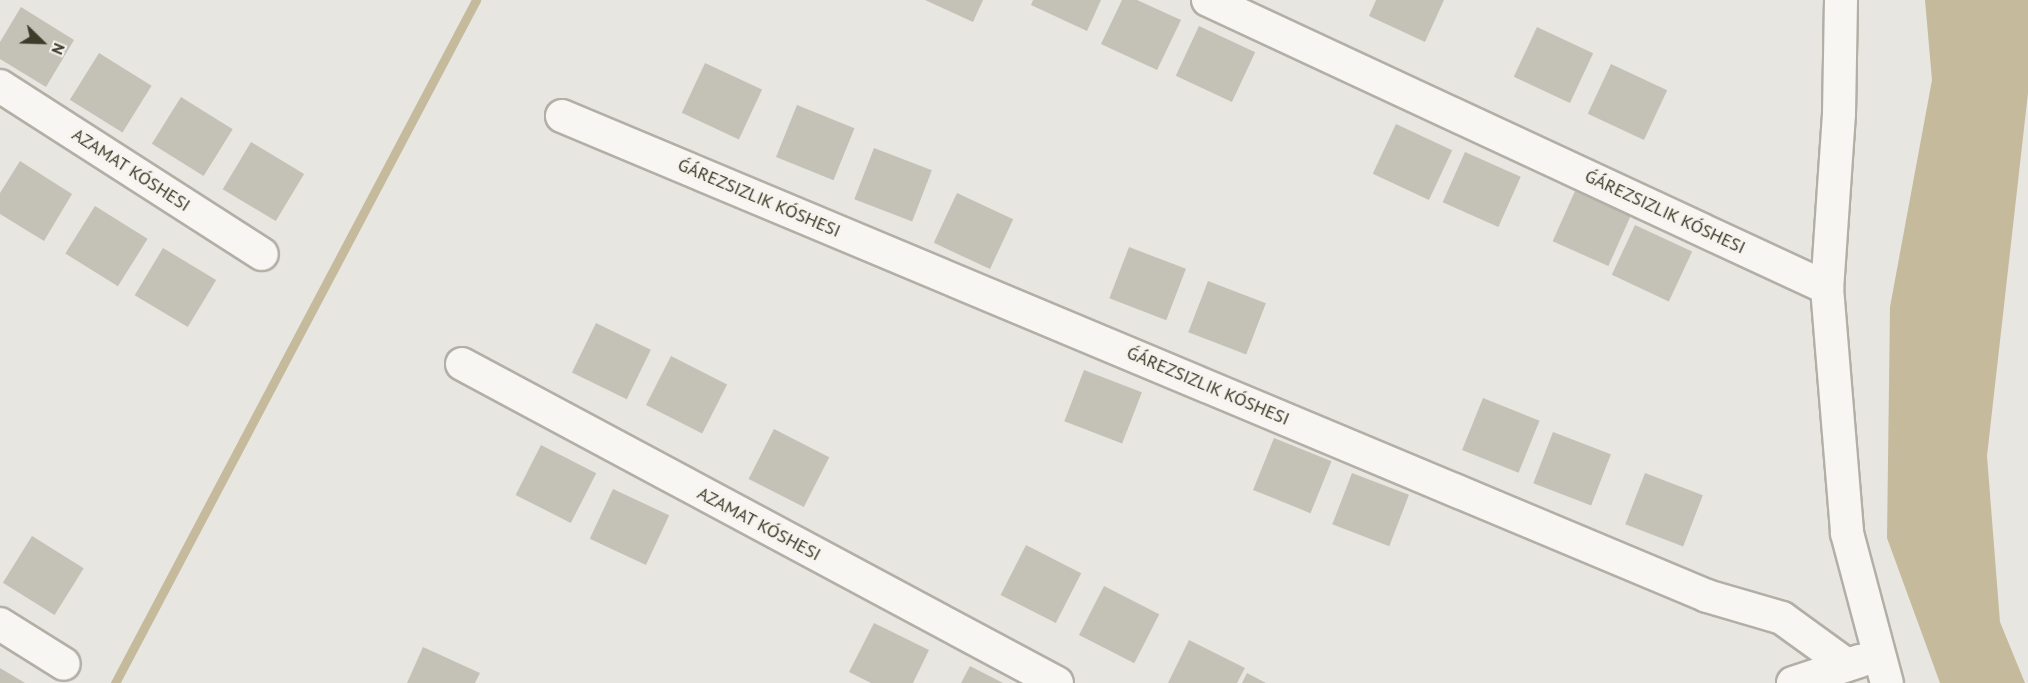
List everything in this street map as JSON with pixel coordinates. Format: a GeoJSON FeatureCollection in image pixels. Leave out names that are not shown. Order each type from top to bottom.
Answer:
{"type":"FeatureCollection","features":[{"type":"Feature","properties":{"kind":"street","name":"ǴÁREZSIZLIK KÓSHESI"},"geometry":{"type":"LineString","coordinates":[[1208,0],[1827,288]]}},
{"type":"Feature","properties":{"kind":"street"},"geometry":{"type":"LineString","coordinates":[[1792,683],[1846,665],[1883,669],[1847,533],[1827,288],[1839,114],[1841,0]]}},
{"type":"Feature","properties":{"kind":"street","name":"AZAMAT KÓSHESI"},"geometry":{"type":"LineString","coordinates":[[0,86],[262,254]]}},
{"type":"Feature","properties":{"kind":"street","name":"ǴÁREZSIZLIK KÓSHESI"},"geometry":{"type":"LineString","coordinates":[[562,116],[1707,596],[1782,618],[1846,665]]}},
{"type":"Feature","properties":{"kind":"street","name":"AZAMAT KÓSHESI"},"geometry":{"type":"LineString","coordinates":[[462,364],[1057,683]]}},
{"type":"Feature","properties":{"kind":"street"},"geometry":{"type":"LineString","coordinates":[[0,624],[64,664]]}},
{"type":"Feature","properties":{"kind":"shaded area"},"geometry":{"type":"Polygon","coordinates":[[[1925,0],[2028,0],[2028,93],[1987,456],[2000,622],[2025,683],[1940,683],[1887,538],[1890,307],[1932,80],[1925,0]]]}},
{"type":"Feature","properties":{"kind":"building"},"geometry":{"type":"Polygon","coordinates":[[[925,0],[983,0],[973,22],[925,0]]]}},
{"type":"Feature","properties":{"kind":"building"},"geometry":{"type":"Polygon","coordinates":[[[1033,0],[1101,0],[1087,31],[1031,5],[1033,0]]]}},
{"type":"Feature","properties":{"kind":"building"},"geometry":{"type":"Polygon","coordinates":[[[1122,0],[1137,0],[1181,20],[1157,70],[1101,44],[1122,0]]]}},
{"type":"Feature","properties":{"kind":"building"},"geometry":{"type":"Polygon","coordinates":[[[1376,0],[1444,0],[1425,42],[1369,16],[1376,0]]]}},
{"type":"Feature","properties":{"kind":"building"},"geometry":{"type":"Polygon","coordinates":[[[21,7],[74,40],[46,87],[0,59],[0,42],[21,7]]]}},
{"type":"Feature","properties":{"kind":"building"},"geometry":{"type":"Polygon","coordinates":[[[1199,26],[1255,52],[1232,102],[1176,76],[1199,26]]]}},
{"type":"Feature","properties":{"kind":"building"},"geometry":{"type":"Polygon","coordinates":[[[1537,27],[1593,53],[1570,103],[1514,77],[1537,27]]]}},
{"type":"Feature","properties":{"kind":"building"},"geometry":{"type":"Polygon","coordinates":[[[99,53],[152,86],[122,132],[70,100],[99,53]]]}},
{"type":"Feature","properties":{"kind":"building"},"geometry":{"type":"Polygon","coordinates":[[[705,63],[762,90],[739,139],[682,113],[705,63]]]}},
{"type":"Feature","properties":{"kind":"building"},"geometry":{"type":"Polygon","coordinates":[[[1611,64],[1667,90],[1644,140],[1588,114],[1611,64]]]}},
{"type":"Feature","properties":{"kind":"building"},"geometry":{"type":"Polygon","coordinates":[[[181,97],[233,129],[204,176],[152,144],[181,97]]]}},
{"type":"Feature","properties":{"kind":"building"},"geometry":{"type":"Polygon","coordinates":[[[797,105],[854,128],[834,180],[776,157],[797,105]]]}},
{"type":"Feature","properties":{"kind":"building"},"geometry":{"type":"Polygon","coordinates":[[[1396,124],[1452,150],[1429,200],[1373,174],[1396,124]]]}},
{"type":"Feature","properties":{"kind":"building"},"geometry":{"type":"Polygon","coordinates":[[[251,142],[304,174],[276,221],[223,189],[251,142]]]}},
{"type":"Feature","properties":{"kind":"building"},"geometry":{"type":"Polygon","coordinates":[[[874,148],[932,170],[912,222],[854,199],[874,148]]]}},
{"type":"Feature","properties":{"kind":"building"},"geometry":{"type":"Polygon","coordinates":[[[1465,152],[1521,177],[1498,227],[1443,202],[1465,152]]]}},
{"type":"Feature","properties":{"kind":"building"},"geometry":{"type":"Polygon","coordinates":[[[20,161],[72,194],[44,241],[0,214],[0,193],[20,161]]]}},
{"type":"Feature","properties":{"kind":"building"},"geometry":{"type":"Polygon","coordinates":[[[1575,191],[1631,216],[1608,266],[1553,241],[1575,191]]]}},
{"type":"Feature","properties":{"kind":"building"},"geometry":{"type":"Polygon","coordinates":[[[957,193],[1013,219],[990,269],[934,243],[957,193]]]}},
{"type":"Feature","properties":{"kind":"building"},"geometry":{"type":"Polygon","coordinates":[[[95,206],[148,239],[118,286],[65,253],[95,206]]]}},
{"type":"Feature","properties":{"kind":"building"},"geometry":{"type":"Polygon","coordinates":[[[1635,225],[1692,252],[1669,301],[1612,275],[1635,225]]]}},
{"type":"Feature","properties":{"kind":"building"},"geometry":{"type":"Polygon","coordinates":[[[1129,247],[1186,269],[1166,320],[1109,298],[1129,247]]]}},
{"type":"Feature","properties":{"kind":"building"},"geometry":{"type":"Polygon","coordinates":[[[163,248],[216,280],[188,327],[135,295],[163,248]]]}},
{"type":"Feature","properties":{"kind":"building"},"geometry":{"type":"Polygon","coordinates":[[[1208,281],[1266,303],[1246,355],[1188,332],[1208,281]]]}},
{"type":"Feature","properties":{"kind":"building"},"geometry":{"type":"Polygon","coordinates":[[[596,323],[651,350],[627,399],[572,372],[596,323]]]}},
{"type":"Feature","properties":{"kind":"building"},"geometry":{"type":"Polygon","coordinates":[[[671,356],[727,385],[702,434],[646,405],[671,356]]]}},
{"type":"Feature","properties":{"kind":"building"},"geometry":{"type":"Polygon","coordinates":[[[1084,370],[1142,392],[1122,444],[1064,421],[1084,370]]]}},
{"type":"Feature","properties":{"kind":"building"},"geometry":{"type":"Polygon","coordinates":[[[1483,398],[1540,421],[1519,473],[1462,450],[1483,398]]]}},
{"type":"Feature","properties":{"kind":"building"},"geometry":{"type":"Polygon","coordinates":[[[774,429],[829,457],[804,507],[749,479],[774,429]]]}},
{"type":"Feature","properties":{"kind":"building"},"geometry":{"type":"Polygon","coordinates":[[[1553,432],[1611,454],[1591,506],[1533,483],[1553,432]]]}},
{"type":"Feature","properties":{"kind":"building"},"geometry":{"type":"Polygon","coordinates":[[[1274,438],[1331,461],[1311,513],[1253,490],[1274,438]]]}},
{"type":"Feature","properties":{"kind":"building"},"geometry":{"type":"Polygon","coordinates":[[[541,445],[596,473],[571,523],[516,495],[541,445]]]}},
{"type":"Feature","properties":{"kind":"building"},"geometry":{"type":"Polygon","coordinates":[[[1352,473],[1409,495],[1389,546],[1332,524],[1352,473]]]}},
{"type":"Feature","properties":{"kind":"building"},"geometry":{"type":"Polygon","coordinates":[[[1645,473],[1703,495],[1683,547],[1625,524],[1645,473]]]}},
{"type":"Feature","properties":{"kind":"building"},"geometry":{"type":"Polygon","coordinates":[[[613,489],[669,515],[646,565],[590,539],[613,489]]]}},
{"type":"Feature","properties":{"kind":"building"},"geometry":{"type":"Polygon","coordinates":[[[32,536],[84,568],[55,615],[3,583],[32,536]]]}},
{"type":"Feature","properties":{"kind":"building"},"geometry":{"type":"Polygon","coordinates":[[[1026,545],[1081,573],[1056,623],[1001,595],[1026,545]]]}},
{"type":"Feature","properties":{"kind":"building"},"geometry":{"type":"Polygon","coordinates":[[[1104,586],[1159,614],[1134,663],[1079,635],[1104,586]]]}},
{"type":"Feature","properties":{"kind":"building"},"geometry":{"type":"Polygon","coordinates":[[[874,623],[929,650],[913,683],[871,683],[849,672],[874,623]]]}},
{"type":"Feature","properties":{"kind":"building"},"geometry":{"type":"Polygon","coordinates":[[[1189,640],[1245,668],[1237,683],[1168,683],[1189,640]]]}},
{"type":"Feature","properties":{"kind":"building"},"geometry":{"type":"Polygon","coordinates":[[[423,647],[480,673],[475,683],[407,683],[423,647]]]}},
{"type":"Feature","properties":{"kind":"building"},"geometry":{"type":"Polygon","coordinates":[[[970,666],[1003,683],[961,683],[970,666]]]}},
{"type":"Feature","properties":{"kind":"building"},"geometry":{"type":"Polygon","coordinates":[[[0,668],[25,683],[0,683],[0,668]]]}},
{"type":"Feature","properties":{"kind":"building"},"geometry":{"type":"Polygon","coordinates":[[[1247,673],[1266,683],[1242,683],[1247,673]]]}},
{"type":"Feature","properties":{"kind":"waterway"},"geometry":{"type":"LineString","coordinates":[[115,683],[476,0]]}}]}
